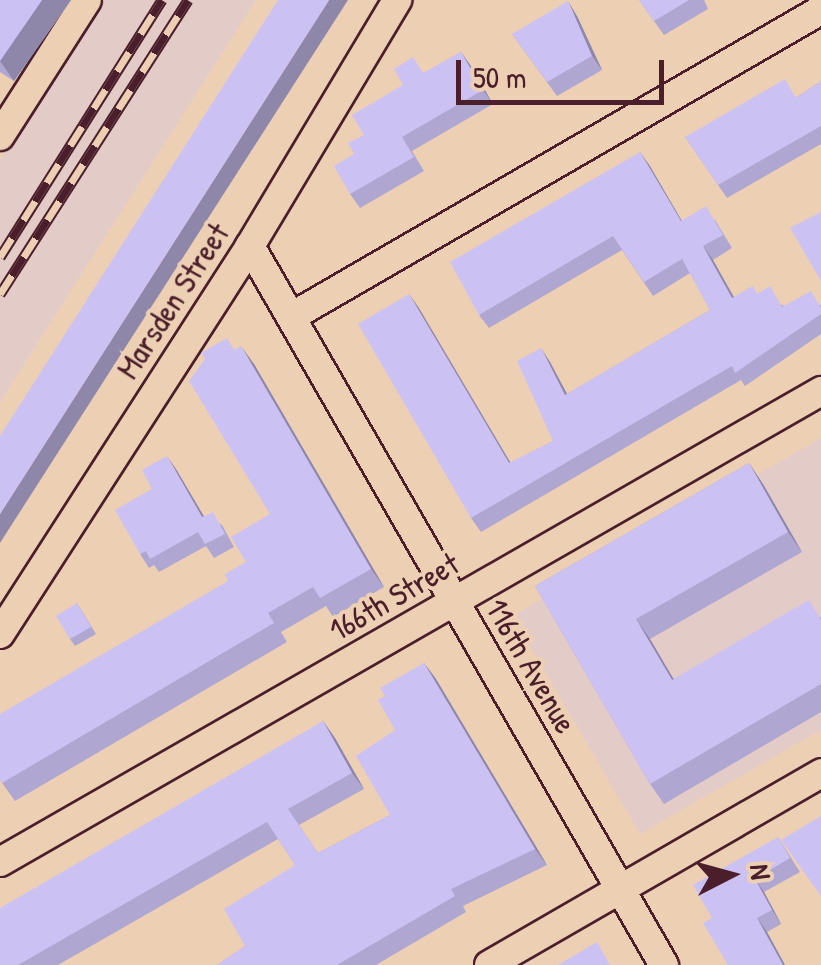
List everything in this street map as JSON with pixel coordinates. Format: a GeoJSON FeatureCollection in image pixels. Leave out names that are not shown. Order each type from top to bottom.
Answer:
{"type":"FeatureCollection","features":[{"type":"Feature","properties":{"kind":"street"},"geometry":{"type":"LineString","coordinates":[[0,136],[87,0]]}},
{"type":"Feature","properties":{"kind":"street","name":"Marsden Street"},"geometry":{"type":"LineString","coordinates":[[0,634],[250,246],[397,0]]}},
{"type":"Feature","properties":{"kind":"street"},"geometry":{"type":"LineString","coordinates":[[291,318],[821,10]]}},
{"type":"Feature","properties":{"kind":"street","name":"116th Avenue"},"geometry":{"type":"LineString","coordinates":[[250,246],[664,965]]}},
{"type":"Feature","properties":{"kind":"street","name":"166th Street"},"geometry":{"type":"LineString","coordinates":[[0,862],[821,391]]}},
{"type":"Feature","properties":{"kind":"street"},"geometry":{"type":"LineString","coordinates":[[489,965],[821,772]]}},
{"type":"Feature","properties":{"kind":"shaded area"},"geometry":{"type":"Polygon","coordinates":[[[99,0],[256,0],[0,402],[0,160],[99,0]]]}},
{"type":"Feature","properties":{"kind":"shaded area"},"geometry":{"type":"Polygon","coordinates":[[[821,438],[821,730],[640,834],[512,616],[821,438]]]}},
{"type":"Feature","properties":{"kind":"building"},"geometry":{"type":"Polygon","coordinates":[[[0,0],[42,0],[0,61],[0,0]]]}},
{"type":"Feature","properties":{"kind":"building"},"geometry":{"type":"Polygon","coordinates":[[[278,0],[329,0],[0,514],[0,436],[278,0]]]}},
{"type":"Feature","properties":{"kind":"building"},"geometry":{"type":"Polygon","coordinates":[[[639,0],[689,0],[654,21],[639,0]]]}},
{"type":"Feature","properties":{"kind":"building"},"geometry":{"type":"Polygon","coordinates":[[[568,1],[592,56],[547,82],[512,34],[568,1]]]}},
{"type":"Feature","properties":{"kind":"building"},"geometry":{"type":"Polygon","coordinates":[[[461,52],[483,90],[402,137],[414,157],[350,194],[334,166],[354,154],[348,143],[364,135],[352,115],[403,85],[394,69],[413,57],[423,73],[461,52]]]}},
{"type":"Feature","properties":{"kind":"building"},"geometry":{"type":"Polygon","coordinates":[[[785,79],[796,98],[821,81],[821,126],[718,185],[685,137],[785,79]]]}},
{"type":"Feature","properties":{"kind":"building"},"geometry":{"type":"Polygon","coordinates":[[[640,152],[681,221],[706,206],[723,235],[703,246],[732,298],[753,286],[757,294],[770,286],[782,307],[811,291],[821,314],[735,373],[732,366],[471,518],[358,324],[409,294],[509,463],[553,441],[517,361],[541,348],[565,395],[710,310],[682,259],[644,282],[613,236],[479,315],[450,262],[640,152]]]}},
{"type":"Feature","properties":{"kind":"building"},"geometry":{"type":"Polygon","coordinates":[[[821,212],[821,281],[790,228],[821,212]]]}},
{"type":"Feature","properties":{"kind":"building"},"geometry":{"type":"Polygon","coordinates":[[[227,338],[234,350],[241,346],[371,569],[320,598],[313,587],[268,613],[274,623],[2,783],[0,714],[228,581],[225,574],[246,562],[231,537],[270,514],[189,381],[205,359],[201,353],[227,338]]]}},
{"type":"Feature","properties":{"kind":"building"},"geometry":{"type":"Polygon","coordinates":[[[167,456],[202,517],[213,512],[225,534],[205,544],[198,532],[150,559],[146,551],[140,554],[115,510],[152,489],[142,470],[167,456]]]}},
{"type":"Feature","properties":{"kind":"building"},"geometry":{"type":"Polygon","coordinates":[[[749,463],[788,532],[636,619],[672,680],[809,600],[821,620],[821,684],[650,784],[535,586],[749,463]]]}},
{"type":"Feature","properties":{"kind":"building"},"geometry":{"type":"Polygon","coordinates":[[[77,603],[91,627],[70,639],[56,616],[77,603]]]}},
{"type":"Feature","properties":{"kind":"building"},"geometry":{"type":"Polygon","coordinates":[[[424,663],[535,849],[451,889],[455,896],[337,965],[217,965],[245,946],[224,909],[295,865],[267,822],[18,965],[0,965],[0,908],[323,721],[352,773],[288,809],[318,853],[390,815],[356,756],[395,730],[378,700],[385,696],[380,688],[424,663]]]}},
{"type":"Feature","properties":{"kind":"building"},"geometry":{"type":"Polygon","coordinates":[[[821,816],[821,896],[781,840],[821,816]]]}},
{"type":"Feature","properties":{"kind":"building"},"geometry":{"type":"Polygon","coordinates":[[[778,837],[790,858],[755,879],[772,910],[757,918],[783,965],[728,965],[703,923],[712,918],[693,885],[778,837]]]}},
{"type":"Feature","properties":{"kind":"building"},"geometry":{"type":"Polygon","coordinates":[[[597,942],[610,965],[558,965],[597,942]]]}},
{"type":"Feature","properties":{"kind":"railway"},"geometry":{"type":"LineString","coordinates":[[0,257],[162,0]]}},
{"type":"Feature","properties":{"kind":"railway"},"geometry":{"type":"LineString","coordinates":[[0,294],[188,0]]}}]}
